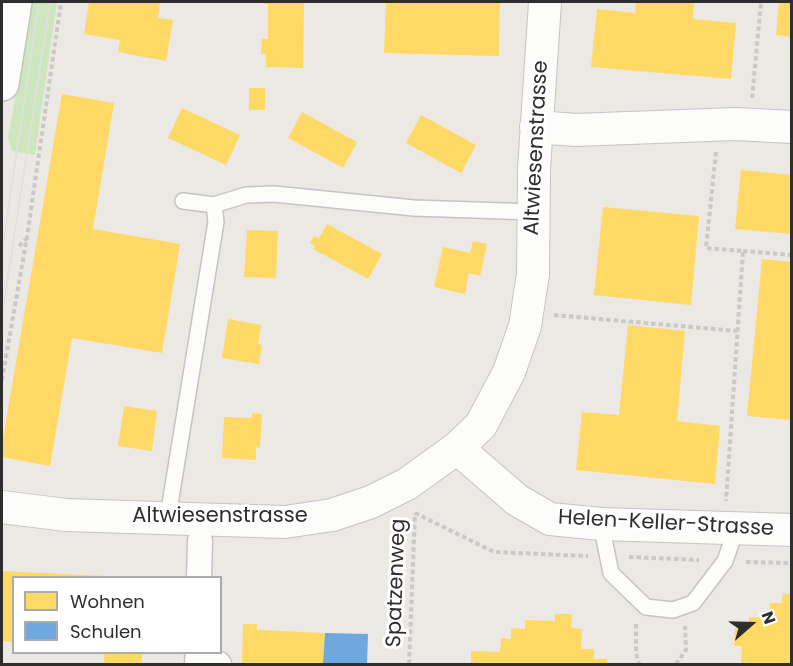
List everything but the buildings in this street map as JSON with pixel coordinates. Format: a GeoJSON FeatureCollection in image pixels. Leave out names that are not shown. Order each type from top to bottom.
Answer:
{"type":"FeatureCollection","features":[{"type":"Feature","properties":{"kind":"street"},"geometry":{"type":"LineString","coordinates":[[2,84],[15,2]]}},
{"type":"Feature","properties":{"kind":"street","name":"Altwiesenstrasse"},"geometry":{"type":"LineString","coordinates":[[2,507],[66,515],[285,522],[332,515],[371,502],[407,484],[457,448],[481,425],[509,372],[525,326],[533,274],[533,212],[545,2]]}},
{"type":"Feature","properties":{"kind":"street"},"geometry":{"type":"LineString","coordinates":[[537,128],[576,130],[735,124],[792,127]]}},
{"type":"Feature","properties":{"kind":"street","name":"Helen-Keller-Strasse"},"geometry":{"type":"LineString","coordinates":[[457,448],[517,500],[550,519],[601,524],[731,520],[792,530]]}},
{"type":"Feature","properties":{"kind":"street"},"geometry":{"type":"LineString","coordinates":[[199,576],[200,541]]}},
{"type":"Feature","properties":{"kind":"street"},"geometry":{"type":"LineString","coordinates":[[198,654],[197,663],[219,664]]}},
{"type":"Feature","properties":{"kind":"lane"},"geometry":{"type":"LineString","coordinates":[[183,201],[214,205],[246,195],[274,194],[414,208],[533,212]]}},
{"type":"Feature","properties":{"kind":"lane"},"geometry":{"type":"LineString","coordinates":[[174,520],[170,504],[216,222],[214,205]]}},
{"type":"Feature","properties":{"kind":"lane"},"geometry":{"type":"LineString","coordinates":[[601,524],[611,573],[646,607],[673,610],[693,603],[725,561],[731,520]]}},
{"type":"Feature","properties":{"kind":"path"},"geometry":{"type":"LineString","coordinates":[[2,380],[27,237],[61,2]]}},
{"type":"Feature","properties":{"kind":"path"},"geometry":{"type":"LineString","coordinates":[[751,107],[760,2]]}},
{"type":"Feature","properties":{"kind":"path"},"geometry":{"type":"LineString","coordinates":[[717,143],[706,249],[792,255]]}},
{"type":"Feature","properties":{"kind":"path"},"geometry":{"type":"LineString","coordinates":[[19,246],[27,237]]}},
{"type":"Feature","properties":{"kind":"path"},"geometry":{"type":"LineString","coordinates":[[731,520],[737,331],[743,251]]}},
{"type":"Feature","properties":{"kind":"path"},"geometry":{"type":"LineString","coordinates":[[547,315],[737,331]]}},
{"type":"Feature","properties":{"kind":"path","name":"Spatzenweg"},"geometry":{"type":"LineString","coordinates":[[409,664],[413,504]]}},
{"type":"Feature","properties":{"kind":"path"},"geometry":{"type":"LineString","coordinates":[[638,600],[636,653],[639,664]]}},
{"type":"Feature","properties":{"kind":"path"},"geometry":{"type":"LineString","coordinates":[[679,663],[686,650],[684,606]]}},
{"type":"Feature","properties":{"kind":"green space"},"geometry":{"type":"Polygon","coordinates":[[[32,2],[57,2],[35,155],[12,151],[8,138],[32,2]]]}},
{"type":"Feature","properties":{"kind":"tram line"},"geometry":{"type":"LineString","coordinates":[[2,251],[39,2]]}},
{"type":"Feature","properties":{"kind":"tram line"},"geometry":{"type":"LineString","coordinates":[[2,316],[50,2]]}}]}
